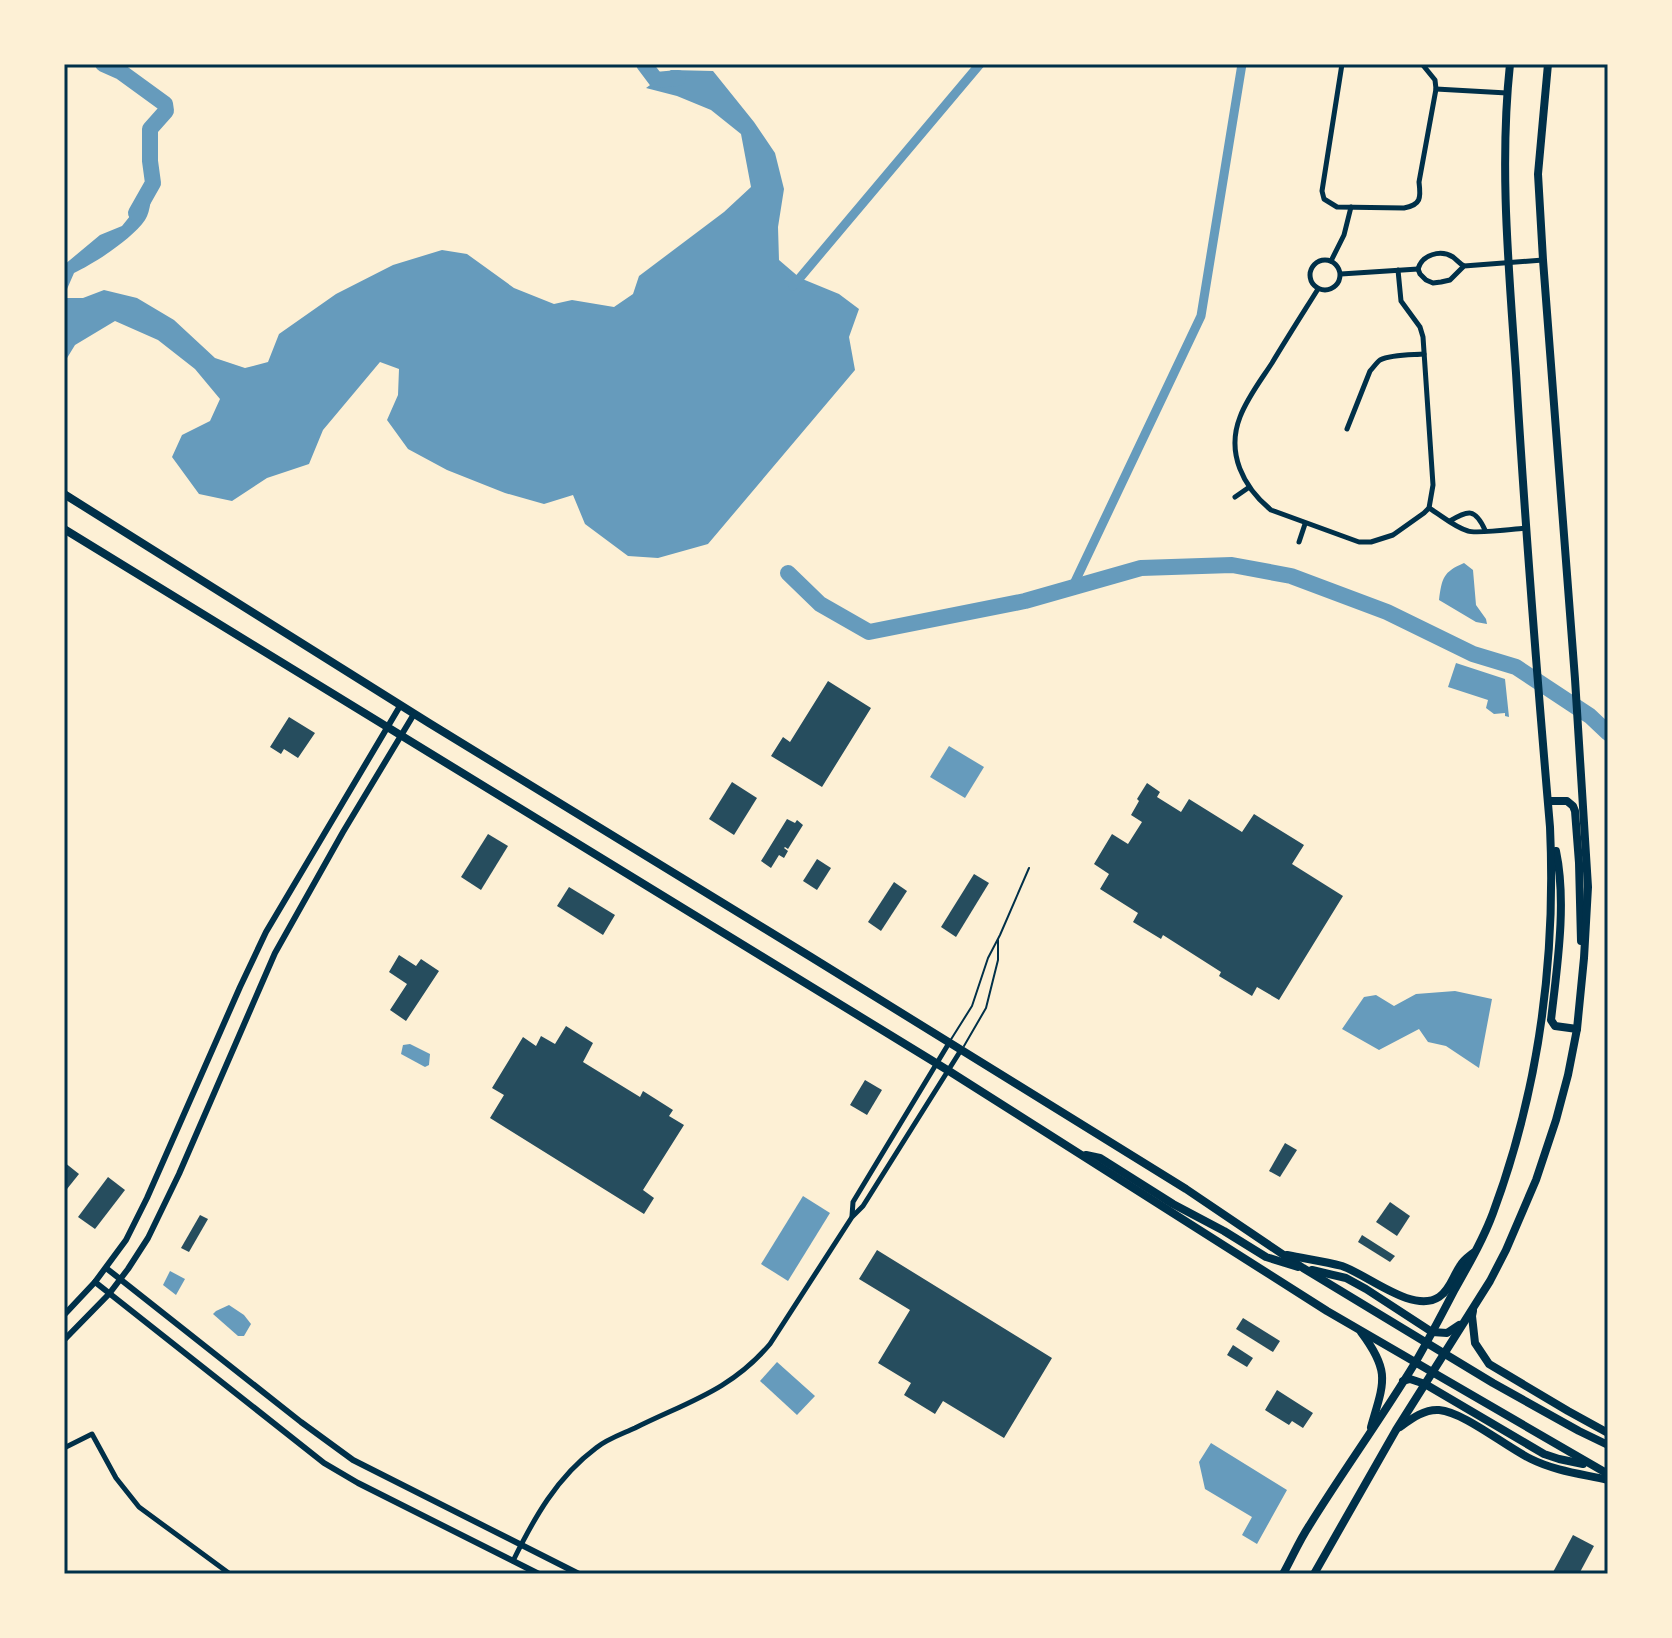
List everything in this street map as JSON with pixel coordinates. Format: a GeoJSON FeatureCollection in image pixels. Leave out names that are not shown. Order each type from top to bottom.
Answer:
{"type":"FeatureCollection","features":[{"type":"Feature","properties":{"kind":"main road"},"geometry":{"type":"LineString","coordinates":[[1283,1574],[1307,1529],[1415,1362],[1477,1250],[1493,1215],[1524,1112],[1545,1002],[1552,908],[1550,827],[1526,528],[1505,196],[1510,64]]}},
{"type":"Feature","properties":{"kind":"main road"},"geometry":{"type":"LineString","coordinates":[[1314,1574],[1396,1430],[1506,1250],[1536,1180],[1556,1120],[1577,1029],[1582,992],[1587,873],[1538,174],[1548,64]]}},
{"type":"Feature","properties":{"kind":"main road"},"geometry":{"type":"LineString","coordinates":[[64,494],[400,706],[1186,1189],[1303,1268],[1444,1354],[1608,1445]]}},
{"type":"Feature","properties":{"kind":"main road"},"geometry":{"type":"LineString","coordinates":[[64,529],[949,1071],[1358,1328],[1608,1477]]}},
{"type":"Feature","properties":{"kind":"main road"},"geometry":{"type":"LineString","coordinates":[[1548,801],[1567,801],[1575,811],[1580,935],[1584,958]]}},
{"type":"Feature","properties":{"kind":"main road"},"geometry":{"type":"LineString","coordinates":[[1550,827],[1559,865],[1560,893],[1551,1020],[1555,1026],[1577,1029]]}},
{"type":"Feature","properties":{"kind":"main road"},"geometry":{"type":"LineString","coordinates":[[1081,1154],[1100,1158],[1266,1257],[1346,1278],[1432,1332],[1453,1331],[1465,1321]]}},
{"type":"Feature","properties":{"kind":"main road"},"geometry":{"type":"LineString","coordinates":[[1283,1254],[1344,1267],[1412,1301],[1427,1302],[1446,1290],[1462,1262],[1477,1250]]}},
{"type":"Feature","properties":{"kind":"main road"},"geometry":{"type":"LineString","coordinates":[[1474,1306],[1475,1343],[1489,1364],[1608,1433]]}},
{"type":"Feature","properties":{"kind":"main road"},"geometry":{"type":"LineString","coordinates":[[1358,1328],[1378,1356],[1383,1377],[1368,1435]]}},
{"type":"Feature","properties":{"kind":"main road"},"geometry":{"type":"LineString","coordinates":[[1403,1381],[1410,1379],[1425,1384],[1544,1454],[1608,1467]]}},
{"type":"Feature","properties":{"kind":"main road"},"geometry":{"type":"LineString","coordinates":[[1396,1430],[1416,1416],[1437,1409],[1454,1413],[1554,1469],[1608,1477]]}},
{"type":"Feature","properties":{"kind":"street"},"geometry":{"type":"LineString","coordinates":[[1342,64],[1322,191],[1324,199],[1337,207],[1404,208],[1413,207],[1418,202],[1436,89],[1435,80],[1422,64]]}},
{"type":"Feature","properties":{"kind":"street"},"geometry":{"type":"LineString","coordinates":[[1436,89],[1507,93]]}},
{"type":"Feature","properties":{"kind":"street"},"geometry":{"type":"LineString","coordinates":[[1331,261],[1344,235],[1351,207]]}},
{"type":"Feature","properties":{"kind":"street"},"geometry":{"type":"LineString","coordinates":[[1464,266],[1450,280],[1433,283],[1426,280],[1418,269],[1420,263],[1432,255],[1448,255],[1464,266],[1543,260]]}},
{"type":"Feature","properties":{"kind":"street"},"geometry":{"type":"LineString","coordinates":[[1323,260],[1337,265],[1341,274],[1335,287],[1326,291],[1318,289],[1310,279],[1311,269],[1323,260]]}},
{"type":"Feature","properties":{"kind":"street"},"geometry":{"type":"LineString","coordinates":[[1341,274],[1418,269]]}},
{"type":"Feature","properties":{"kind":"street"},"geometry":{"type":"LineString","coordinates":[[1318,289],[1239,417],[1236,456],[1248,488],[1271,510],[1359,542],[1371,542],[1393,535],[1424,513],[1429,508],[1433,485],[1423,337],[1420,327],[1401,301],[1398,270]]}},
{"type":"Feature","properties":{"kind":"street"},"geometry":{"type":"LineString","coordinates":[[1347,429],[1370,371],[1376,364],[1389,358],[1424,354]]}},
{"type":"Feature","properties":{"kind":"street"},"geometry":{"type":"LineString","coordinates":[[1235,497],[1248,488]]}},
{"type":"Feature","properties":{"kind":"street"},"geometry":{"type":"LineString","coordinates":[[1429,508],[1477,533],[1526,528]]}},
{"type":"Feature","properties":{"kind":"street"},"geometry":{"type":"LineString","coordinates":[[1450,521],[1467,512],[1478,517],[1485,530]]}},
{"type":"Feature","properties":{"kind":"street"},"geometry":{"type":"LineString","coordinates":[[1299,542],[1305,524]]}},
{"type":"Feature","properties":{"kind":"street"},"geometry":{"type":"LineString","coordinates":[[64,1315],[95,1282],[126,1240],[266,932],[400,706]]}},
{"type":"Feature","properties":{"kind":"street"},"geometry":{"type":"LineString","coordinates":[[64,1340],[121,1280],[148,1238],[275,953],[414,714]]}},
{"type":"Feature","properties":{"kind":"street"},"geometry":{"type":"LineString","coordinates":[[852,1217],[853,1202],[949,1043]]}},
{"type":"Feature","properties":{"kind":"street"},"geometry":{"type":"LineString","coordinates":[[513,1561],[554,1489],[577,1464],[599,1446],[706,1396],[758,1358],[852,1217],[863,1206],[961,1050]]}},
{"type":"Feature","properties":{"kind":"street"},"geometry":{"type":"LineString","coordinates":[[106,1268],[353,1460],[579,1574]]}},
{"type":"Feature","properties":{"kind":"street"},"geometry":{"type":"LineString","coordinates":[[95,1282],[324,1463],[371,1490],[539,1574]]}},
{"type":"Feature","properties":{"kind":"street"},"geometry":{"type":"LineString","coordinates":[[64,1448],[92,1434],[116,1478],[139,1507],[230,1574]]}},
{"type":"Feature","properties":{"kind":"lane"},"geometry":{"type":"LineString","coordinates":[[949,1043],[972,1006],[988,958],[1029,868]]}},
{"type":"Feature","properties":{"kind":"lane"},"geometry":{"type":"LineString","coordinates":[[961,1050],[986,1008],[998,960],[999,938]]}},
{"type":"Feature","properties":{"kind":"water"},"geometry":{"type":"Polygon","coordinates":[[[671,70],[713,71],[754,122],[775,153],[784,189],[778,227],[779,260],[800,278],[839,294],[859,309],[849,337],[855,370],[708,544],[658,558],[628,556],[585,524],[573,495],[544,504],[505,493],[447,470],[408,449],[387,420],[398,395],[399,369],[380,362],[323,430],[309,464],[267,478],[232,501],[199,494],[172,457],[182,435],[210,421],[220,399],[195,369],[158,340],[115,321],[75,345],[64,363],[64,298],[83,298],[104,290],[137,298],[174,320],[215,358],[245,368],[268,362],[279,334],[336,294],[393,265],[442,250],[467,254],[514,288],[554,304],[572,300],[614,307],[633,294],[639,276],[724,212],[751,187],[741,134],[711,110],[646,88],[671,70]]]}},
{"type":"Feature","properties":{"kind":"water"},"geometry":{"type":"Polygon","coordinates":[[[153,183],[145,220],[112,250],[74,273],[64,296],[64,265],[100,235],[122,226],[153,183]]]}},
{"type":"Feature","properties":{"kind":"water"},"geometry":{"type":"Polygon","coordinates":[[[1464,563],[1473,570],[1476,605],[1487,624],[1476,622],[1439,600],[1445,577],[1464,563]]]}},
{"type":"Feature","properties":{"kind":"water"},"geometry":{"type":"Polygon","coordinates":[[[1456,663],[1505,679],[1509,717],[1505,713],[1494,714],[1486,708],[1488,700],[1448,687],[1456,663]]]}},
{"type":"Feature","properties":{"kind":"water"},"geometry":{"type":"Polygon","coordinates":[[[949,746],[984,767],[965,798],[930,777],[949,746]]]}},
{"type":"Feature","properties":{"kind":"water"},"geometry":{"type":"Polygon","coordinates":[[[1455,991],[1492,999],[1479,1068],[1446,1046],[1428,1042],[1419,1029],[1379,1050],[1342,1029],[1364,997],[1376,995],[1394,1006],[1416,994],[1455,991]]]}},
{"type":"Feature","properties":{"kind":"water"},"geometry":{"type":"Polygon","coordinates":[[[410,1044],[430,1054],[429,1065],[425,1067],[401,1054],[403,1045],[410,1044]]]}},
{"type":"Feature","properties":{"kind":"water"},"geometry":{"type":"Polygon","coordinates":[[[803,1196],[830,1213],[788,1281],[761,1264],[803,1196]]]}},
{"type":"Feature","properties":{"kind":"water"},"geometry":{"type":"Polygon","coordinates":[[[170,1271],[185,1279],[176,1295],[163,1285],[170,1271]]]}},
{"type":"Feature","properties":{"kind":"water"},"geometry":{"type":"Polygon","coordinates":[[[229,1305],[251,1324],[244,1336],[238,1336],[213,1314],[229,1305]]]}},
{"type":"Feature","properties":{"kind":"water"},"geometry":{"type":"Polygon","coordinates":[[[777,1362],[815,1396],[797,1415],[760,1381],[777,1362]]]}},
{"type":"Feature","properties":{"kind":"water"},"geometry":{"type":"Polygon","coordinates":[[[1211,1443],[1287,1490],[1257,1544],[1242,1535],[1252,1517],[1205,1489],[1199,1462],[1211,1443]]]}},
{"type":"Feature","properties":{"kind":"building"},"geometry":{"type":"Polygon","coordinates":[[[828,681],[871,708],[822,787],[771,756],[783,737],[790,742],[828,681]]]}},
{"type":"Feature","properties":{"kind":"building"},"geometry":{"type":"Polygon","coordinates":[[[289,717],[315,733],[298,758],[284,749],[281,754],[270,747],[289,717]]]}},
{"type":"Feature","properties":{"kind":"building"},"geometry":{"type":"Polygon","coordinates":[[[732,782],[757,798],[734,835],[709,819],[732,782]]]}},
{"type":"Feature","properties":{"kind":"building"},"geometry":{"type":"Polygon","coordinates":[[[1147,783],[1160,792],[1157,797],[1181,812],[1189,799],[1242,832],[1254,814],[1304,845],[1292,864],[1343,896],[1279,1000],[1257,987],[1252,996],[1219,976],[1221,972],[1163,935],[1161,939],[1133,922],[1138,913],[1100,889],[1109,874],[1094,864],[1112,834],[1128,844],[1142,822],[1131,815],[1147,783]]]}},
{"type":"Feature","properties":{"kind":"building"},"geometry":{"type":"Polygon","coordinates":[[[787,819],[795,823],[797,820],[803,825],[788,849],[784,848],[788,851],[784,858],[779,855],[771,868],[761,861],[787,819]]]}},
{"type":"Feature","properties":{"kind":"building"},"geometry":{"type":"Polygon","coordinates":[[[488,834],[508,846],[481,890],[461,877],[488,834]]]}},
{"type":"Feature","properties":{"kind":"building"},"geometry":{"type":"Polygon","coordinates":[[[817,859],[831,868],[817,890],[803,881],[817,859]]]}},
{"type":"Feature","properties":{"kind":"building"},"geometry":{"type":"Polygon","coordinates":[[[974,874],[989,883],[956,937],[941,927],[974,874]]]}},
{"type":"Feature","properties":{"kind":"building"},"geometry":{"type":"Polygon","coordinates":[[[894,882],[907,891],[881,931],[868,922],[894,882]]]}},
{"type":"Feature","properties":{"kind":"building"},"geometry":{"type":"Polygon","coordinates":[[[569,887],[615,915],[603,935],[557,906],[569,887]]]}},
{"type":"Feature","properties":{"kind":"building"},"geometry":{"type":"Polygon","coordinates":[[[399,955],[416,966],[421,959],[439,971],[406,1021],[390,1010],[407,984],[389,972],[399,955]]]}},
{"type":"Feature","properties":{"kind":"building"},"geometry":{"type":"Polygon","coordinates":[[[566,1026],[593,1043],[583,1062],[640,1097],[643,1091],[673,1110],[669,1116],[684,1125],[643,1190],[654,1198],[644,1214],[490,1118],[504,1095],[492,1088],[523,1037],[536,1046],[541,1036],[555,1044],[566,1026]]]}},
{"type":"Feature","properties":{"kind":"building"},"geometry":{"type":"Polygon","coordinates":[[[865,1080],[882,1090],[867,1115],[850,1105],[865,1080]]]}},
{"type":"Feature","properties":{"kind":"building"},"geometry":{"type":"Polygon","coordinates":[[[1285,1143],[1297,1150],[1280,1177],[1269,1171],[1285,1143]]]}},
{"type":"Feature","properties":{"kind":"building"},"geometry":{"type":"Polygon","coordinates":[[[64,1162],[79,1174],[67,1189],[64,1187],[64,1162]]]}},
{"type":"Feature","properties":{"kind":"building"},"geometry":{"type":"Polygon","coordinates":[[[108,1177],[125,1190],[95,1229],[78,1217],[108,1177]]]}},
{"type":"Feature","properties":{"kind":"building"},"geometry":{"type":"Polygon","coordinates":[[[1390,1202],[1410,1216],[1397,1236],[1376,1222],[1390,1202]]]}},
{"type":"Feature","properties":{"kind":"building"},"geometry":{"type":"Polygon","coordinates":[[[200,1215],[208,1219],[189,1252],[181,1248],[200,1215]]]}},
{"type":"Feature","properties":{"kind":"building"},"geometry":{"type":"Polygon","coordinates":[[[1362,1235],[1395,1256],[1390,1262],[1358,1242],[1362,1235]]]}},
{"type":"Feature","properties":{"kind":"building"},"geometry":{"type":"Polygon","coordinates":[[[877,1250],[1052,1358],[1004,1438],[943,1401],[935,1414],[904,1395],[911,1383],[878,1363],[910,1310],[859,1279],[877,1250]]]}},
{"type":"Feature","properties":{"kind":"building"},"geometry":{"type":"Polygon","coordinates":[[[1243,1318],[1280,1341],[1273,1352],[1236,1329],[1243,1318]]]}},
{"type":"Feature","properties":{"kind":"building"},"geometry":{"type":"Polygon","coordinates":[[[1233,1345],[1253,1358],[1247,1367],[1227,1355],[1233,1345]]]}},
{"type":"Feature","properties":{"kind":"building"},"geometry":{"type":"Polygon","coordinates":[[[1277,1390],[1313,1413],[1303,1428],[1292,1421],[1289,1425],[1265,1410],[1277,1390]]]}},
{"type":"Feature","properties":{"kind":"building"},"geometry":{"type":"Polygon","coordinates":[[[1573,1535],[1594,1546],[1579,1574],[1552,1574],[1573,1535]]]}},
{"type":"Feature","properties":{"kind":"waterway"},"geometry":{"type":"LineString","coordinates":[[103,64],[121,72],[165,104],[166,111],[150,129],[153,183],[136,213]]}},
{"type":"Feature","properties":{"kind":"waterway"},"geometry":{"type":"LineString","coordinates":[[644,64],[656,80],[678,78]]}},
{"type":"Feature","properties":{"kind":"waterway"},"geometry":{"type":"LineString","coordinates":[[793,286],[980,64]]}},
{"type":"Feature","properties":{"kind":"waterway"},"geometry":{"type":"LineString","coordinates":[[1072,588],[1201,316],[1242,64]]}},
{"type":"Feature","properties":{"kind":"waterway"},"geometry":{"type":"LineString","coordinates":[[788,573],[820,604],[869,632],[1025,601],[1141,568],[1232,565],[1291,576],[1387,612],[1473,654],[1516,667],[1590,716],[1608,733]]}}]}
